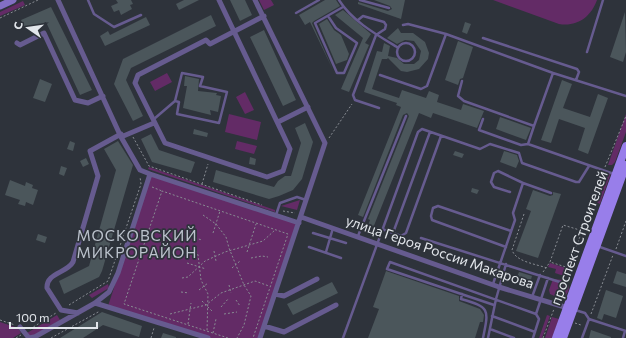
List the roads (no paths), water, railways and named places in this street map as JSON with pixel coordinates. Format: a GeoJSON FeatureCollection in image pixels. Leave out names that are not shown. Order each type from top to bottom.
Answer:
{"type":"FeatureCollection","features":[{"type":"Feature","properties":{"kind":"main road"},"geometry":{"type":"LineString","coordinates":[[0,6],[13,0]]}},
{"type":"Feature","properties":{"kind":"main road","name":"проспект Строителей"},"geometry":{"type":"LineString","coordinates":[[563,338],[570,309],[626,146]]}},
{"type":"Feature","properties":{"kind":"main road","name":"проспект Строителей"},"geometry":{"type":"LineString","coordinates":[[556,338],[597,246],[626,165]]}},
{"type":"Feature","properties":{"kind":"street"},"geometry":{"type":"LineString","coordinates":[[58,0],[121,136],[140,170],[277,213],[299,223]]}},
{"type":"Feature","properties":{"kind":"street"},"geometry":{"type":"LineString","coordinates":[[219,0],[235,32],[278,122],[290,149],[283,171],[267,177],[165,143],[135,83],[138,76],[206,40],[210,44],[235,32],[264,16]]}},
{"type":"Feature","properties":{"kind":"street"},"geometry":{"type":"LineString","coordinates":[[255,0],[325,143],[260,338]]}},
{"type":"Feature","properties":{"kind":"street"},"geometry":{"type":"LineString","coordinates":[[17,43],[20,45],[44,33],[75,100],[88,103],[103,96]]}},
{"type":"Feature","properties":{"kind":"street"},"geometry":{"type":"LineString","coordinates":[[278,122],[308,107]]}},
{"type":"Feature","properties":{"kind":"street"},"geometry":{"type":"LineString","coordinates":[[78,313],[61,310],[47,288],[47,284],[50,278],[69,267],[73,262],[98,176],[90,152],[154,121]]}},
{"type":"Feature","properties":{"kind":"street"},"geometry":{"type":"LineString","coordinates":[[20,327],[29,338],[34,338],[95,303],[109,292],[118,273],[150,174]]}},
{"type":"Feature","properties":{"kind":"street","name":"улица Героя России Макарова"},"geometry":{"type":"LineString","coordinates":[[301,217],[493,285],[570,309]]}},
{"type":"Feature","properties":{"kind":"street"},"geometry":{"type":"LineString","coordinates":[[275,294],[284,296],[317,279]]}},
{"type":"Feature","properties":{"kind":"street"},"geometry":{"type":"LineString","coordinates":[[95,303],[208,338]]}},
{"type":"Feature","properties":{"kind":"street"},"geometry":{"type":"LineString","coordinates":[[264,326],[284,332],[336,305]]}},
{"type":"Feature","properties":{"kind":"lane"},"geometry":{"type":"LineString","coordinates":[[88,0],[94,14],[114,27],[141,15]]}},
{"type":"Feature","properties":{"kind":"lane"},"geometry":{"type":"LineString","coordinates":[[296,13],[319,0]]}},
{"type":"Feature","properties":{"kind":"lane"},"geometry":{"type":"LineString","coordinates":[[339,0],[343,7],[376,35],[397,47]]}},
{"type":"Feature","properties":{"kind":"lane"},"geometry":{"type":"LineString","coordinates":[[360,0],[389,8]]}},
{"type":"Feature","properties":{"kind":"lane"},"geometry":{"type":"LineString","coordinates":[[587,52],[603,0]]}},
{"type":"Feature","properties":{"kind":"lane"},"geometry":{"type":"LineString","coordinates":[[328,16],[336,28],[357,43],[344,72],[337,73],[315,23],[343,7]]}},
{"type":"Feature","properties":{"kind":"lane"},"geometry":{"type":"LineString","coordinates":[[358,20],[363,16],[384,22],[386,25],[385,29],[376,35],[353,95],[355,100],[379,108]]}},
{"type":"Feature","properties":{"kind":"lane"},"geometry":{"type":"LineString","coordinates":[[403,25],[408,24],[446,34],[553,73],[626,96]]}},
{"type":"Feature","properties":{"kind":"lane"},"geometry":{"type":"LineString","coordinates":[[380,75],[421,89],[427,86],[446,34]]}},
{"type":"Feature","properties":{"kind":"lane"},"geometry":{"type":"LineString","coordinates":[[483,38],[577,69],[579,72],[576,80]]}},
{"type":"Feature","properties":{"kind":"lane"},"geometry":{"type":"LineString","coordinates":[[404,42],[411,44],[415,49],[414,56],[408,61],[401,60],[397,54],[397,47],[404,42]]}},
{"type":"Feature","properties":{"kind":"lane"},"geometry":{"type":"LineString","coordinates":[[154,121],[175,101],[182,73],[203,77],[200,86],[227,92],[219,123],[177,114],[180,102],[175,101]]}},
{"type":"Feature","properties":{"kind":"lane"},"geometry":{"type":"LineString","coordinates":[[528,144],[553,73]]}},
{"type":"Feature","properties":{"kind":"lane"},"geometry":{"type":"LineString","coordinates":[[462,81],[458,96],[464,101],[534,126]]}},
{"type":"Feature","properties":{"kind":"lane"},"geometry":{"type":"LineString","coordinates":[[358,237],[406,116]]}},
{"type":"Feature","properties":{"kind":"lane"},"geometry":{"type":"LineString","coordinates":[[482,119],[479,130],[521,145],[528,144],[616,175]]}},
{"type":"Feature","properties":{"kind":"lane"},"geometry":{"type":"LineString","coordinates":[[343,338],[418,132],[422,129],[480,149],[490,144],[519,153],[522,163],[576,182],[579,182],[589,166]]}},
{"type":"Feature","properties":{"kind":"lane"},"geometry":{"type":"LineString","coordinates":[[393,233],[430,132]]}},
{"type":"Feature","properties":{"kind":"lane"},"geometry":{"type":"LineString","coordinates":[[382,229],[401,236],[406,233],[441,136]]}},
{"type":"Feature","properties":{"kind":"lane"},"geometry":{"type":"LineString","coordinates":[[510,192],[494,187],[491,182],[494,173],[498,171],[523,183],[551,193]]}},
{"type":"Feature","properties":{"kind":"lane"},"geometry":{"type":"LineString","coordinates":[[493,285],[515,220],[513,213],[523,183]]}},
{"type":"Feature","properties":{"kind":"lane"},"geometry":{"type":"LineString","coordinates":[[277,213],[280,203],[297,197],[306,200]]}},
{"type":"Feature","properties":{"kind":"lane"},"geometry":{"type":"LineString","coordinates":[[506,247],[432,220],[431,216],[433,208],[438,206],[511,231]]}},
{"type":"Feature","properties":{"kind":"lane"},"geometry":{"type":"LineString","coordinates":[[326,252],[333,228]]}},
{"type":"Feature","properties":{"kind":"lane"},"geometry":{"type":"LineString","coordinates":[[314,233],[346,243]]}},
{"type":"Feature","properties":{"kind":"lane"},"geometry":{"type":"LineString","coordinates":[[421,238],[563,283]]}},
{"type":"Feature","properties":{"kind":"lane"},"geometry":{"type":"LineString","coordinates":[[309,246],[341,258]]}},
{"type":"Feature","properties":{"kind":"lane"},"geometry":{"type":"LineString","coordinates":[[597,246],[626,256]]}},
{"type":"Feature","properties":{"kind":"lane"},"geometry":{"type":"LineString","coordinates":[[494,305],[387,269],[390,262],[536,314],[539,319],[533,338]]}},
{"type":"Feature","properties":{"kind":"lane"},"geometry":{"type":"LineString","coordinates":[[488,338],[494,305],[506,264]]}},
{"type":"Feature","properties":{"kind":"lane"},"geometry":{"type":"LineString","coordinates":[[532,297],[540,275]]}},
{"type":"Feature","properties":{"kind":"lane"},"geometry":{"type":"LineString","coordinates":[[536,314],[548,278]]}},
{"type":"Feature","properties":{"kind":"lane"},"geometry":{"type":"LineString","coordinates":[[462,294],[460,299],[480,304],[486,312],[487,319],[483,338]]}},
{"type":"Feature","properties":{"kind":"lane"},"geometry":{"type":"LineString","coordinates":[[570,309],[586,313],[589,318],[626,331],[623,338]]}},
{"type":"Feature","properties":{"kind":"lane"},"geometry":{"type":"LineString","coordinates":[[492,316],[535,332]]}},
{"type":"Feature","properties":{"kind":"lane"},"geometry":{"type":"LineString","coordinates":[[582,338],[589,318]]}},
{"type":"Feature","properties":{"kind":"lane"},"geometry":{"type":"LineString","coordinates":[[490,329],[514,338]]}},
{"type":"Feature","properties":{"kind":"district","name":"МОСКОВСКИЙ МИКРОРАЙОН"},"geometry":{"type":"Point","coordinates":[137,244]}}]}
